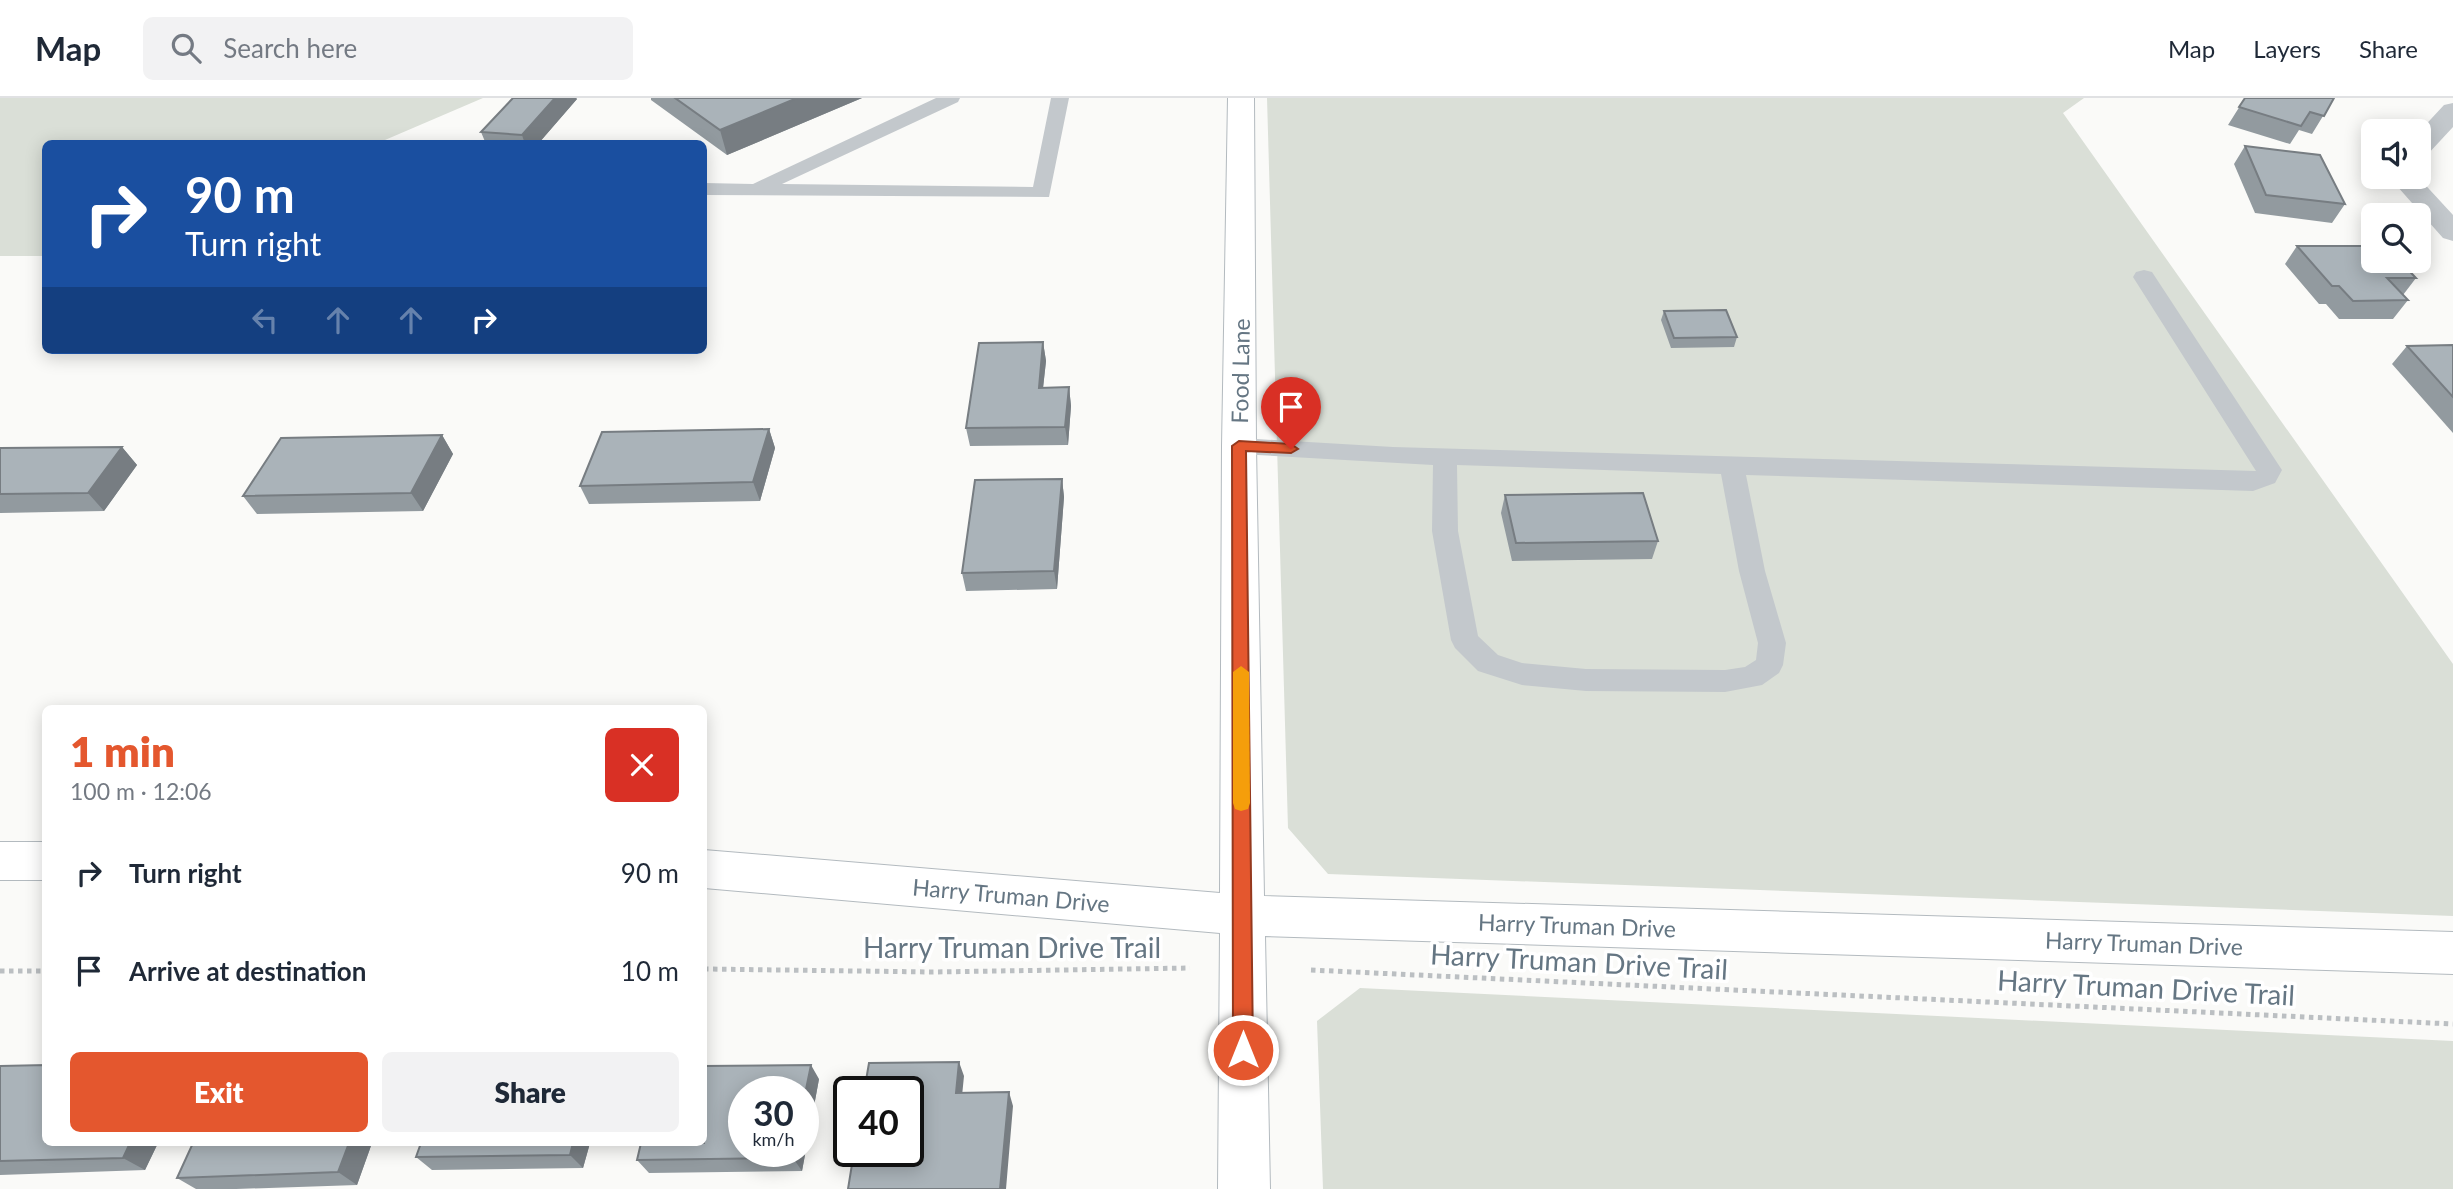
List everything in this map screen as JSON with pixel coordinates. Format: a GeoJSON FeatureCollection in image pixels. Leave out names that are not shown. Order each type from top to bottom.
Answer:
{"type":"FeatureCollection","features":[{"type":"Feature","properties":{"kind":"street","name":"Food Lane"},"geometry":{"type":"LineString","coordinates":[[1241,98],[1239,446],[1244,1189]]}},
{"type":"Feature","properties":{"kind":"street"},"geometry":{"type":"LineString","coordinates":[[2431,135],[2453,111]]}},
{"type":"Feature","properties":{"kind":"street"},"geometry":{"type":"LineString","coordinates":[[2414,189],[2453,232]]}},
{"type":"Feature","properties":{"kind":"street"},"geometry":{"type":"LineString","coordinates":[[0,861],[42,861]]}},
{"type":"Feature","properties":{"kind":"street","name":"Harry Truman Drive"},"geometry":{"type":"LineString","coordinates":[[707,869],[1242,915],[2453,953]]}},
{"type":"Feature","properties":{"kind":"lane"},"geometry":{"type":"LineString","coordinates":[[752,190],[951,98]]}},
{"type":"Feature","properties":{"kind":"lane"},"geometry":{"type":"LineString","coordinates":[[707,189],[1042,194],[1060,98]]}},
{"type":"Feature","properties":{"kind":"lane"},"geometry":{"type":"LineString","coordinates":[[1239,446],[1445,456],[2253,482],[2266,477],[2269,470],[2144,277]]}},
{"type":"Feature","properties":{"kind":"lane"},"geometry":{"type":"LineString","coordinates":[[1445,456],[1445,531],[1465,640],[1488,663],[1522,674],[1587,680],[1725,681],[1752,677],[1769,665],[1772,643],[1752,571],[1732,465]]}},
{"type":"Feature","properties":{"kind":"path","name":"Harry Truman Drive Trail"},"geometry":{"type":"LineString","coordinates":[[707,969],[933,972],[1242,967],[2453,1024]]}},
{"type":"Feature","properties":{"kind":"path"},"geometry":{"type":"LineString","coordinates":[[0,971],[42,971]]}},
{"type":"Feature","properties":{"kind":"shaded area"},"geometry":{"type":"Polygon","coordinates":[[[0,98],[483,98],[385,140],[42,140],[42,256],[0,256],[0,98]]]}},
{"type":"Feature","properties":{"kind":"shaded area"},"geometry":{"type":"Polygon","coordinates":[[[1267,98],[2084,98],[2063,113],[2453,664],[2453,916],[1328,874],[1288,828],[1267,98]]]}},
{"type":"Feature","properties":{"kind":"shaded area"},"geometry":{"type":"Polygon","coordinates":[[[1360,988],[2453,1041],[2453,1189],[1323,1189],[1317,1021],[1360,988]]]}},
{"type":"Feature","properties":{"kind":"building"},"geometry":{"type":"Polygon","coordinates":[[[513,98],[555,98],[522,135],[481,132],[513,98]]]}},
{"type":"Feature","properties":{"kind":"building"},"geometry":{"type":"Polygon","coordinates":[[[675,98],[797,98],[720,130],[675,98]]]}},
{"type":"Feature","properties":{"kind":"building"},"geometry":{"type":"Polygon","coordinates":[[[2245,98],[2334,98],[2324,116],[2310,112],[2301,126],[2239,107],[2245,98]]]}},
{"type":"Feature","properties":{"kind":"building"},"geometry":{"type":"Polygon","coordinates":[[[2245,146],[2320,155],[2345,204],[2266,195],[2245,146]]]}},
{"type":"Feature","properties":{"kind":"building"},"geometry":{"type":"Polygon","coordinates":[[[2297,246],[2361,246],[2361,273],[2411,273],[2416,278],[2387,278],[2408,300],[2353,301],[2339,286],[2332,286],[2297,246]]]}},
{"type":"Feature","properties":{"kind":"building"},"geometry":{"type":"Polygon","coordinates":[[[1726,310],[1737,337],[1674,338],[1664,311],[1726,310]]]}},
{"type":"Feature","properties":{"kind":"building"},"geometry":{"type":"Polygon","coordinates":[[[1043,342],[1039,388],[1069,387],[1065,427],[966,428],[979,343],[1043,342]]]}},
{"type":"Feature","properties":{"kind":"building"},"geometry":{"type":"Polygon","coordinates":[[[2453,345],[2453,397],[2407,346],[2453,345]]]}},
{"type":"Feature","properties":{"kind":"building"},"geometry":{"type":"Polygon","coordinates":[[[769,429],[753,482],[580,486],[602,432],[769,429]]]}},
{"type":"Feature","properties":{"kind":"building"},"geometry":{"type":"Polygon","coordinates":[[[442,435],[411,493],[243,496],[281,438],[442,435]]]}},
{"type":"Feature","properties":{"kind":"building"},"geometry":{"type":"Polygon","coordinates":[[[122,447],[88,493],[0,494],[0,448],[122,447]]]}},
{"type":"Feature","properties":{"kind":"building"},"geometry":{"type":"Polygon","coordinates":[[[1062,479],[1054,571],[962,573],[975,480],[1062,479]]]}},
{"type":"Feature","properties":{"kind":"building"},"geometry":{"type":"Polygon","coordinates":[[[1643,493],[1658,541],[1516,543],[1505,495],[1643,493]]]}},
{"type":"Feature","properties":{"kind":"building"},"geometry":{"type":"Polygon","coordinates":[[[959,1062],[956,1093],[1009,1092],[1000,1189],[848,1189],[852,1167],[924,1167],[924,1076],[867,1076],[869,1063],[959,1062]]]}},
{"type":"Feature","properties":{"kind":"building"},"geometry":{"type":"Polygon","coordinates":[[[42,1065],[42,1146],[129,1146],[123,1158],[0,1161],[0,1066],[42,1065]]]}},
{"type":"Feature","properties":{"kind":"building"},"geometry":{"type":"Polygon","coordinates":[[[811,1065],[809,1076],[728,1076],[728,1159],[637,1160],[640,1146],[707,1146],[707,1066],[811,1065]]]}},
{"type":"Feature","properties":{"kind":"building"},"geometry":{"type":"Polygon","coordinates":[[[192,1146],[348,1146],[338,1172],[177,1178],[192,1146]]]}},
{"type":"Feature","properties":{"kind":"building"},"geometry":{"type":"Polygon","coordinates":[[[420,1146],[572,1146],[570,1155],[416,1157],[420,1146]]]}},
{"type":"Feature","properties":{"kind":"slow traffic"},"geometry":{"type":"LineString","coordinates":[[1241,672],[1241,803]]}},
{"type":"Feature","properties":{"kind":"route"},"geometry":{"type":"LineString","coordinates":[[1243,1050],[1239,446],[1291,449]]}}]}
